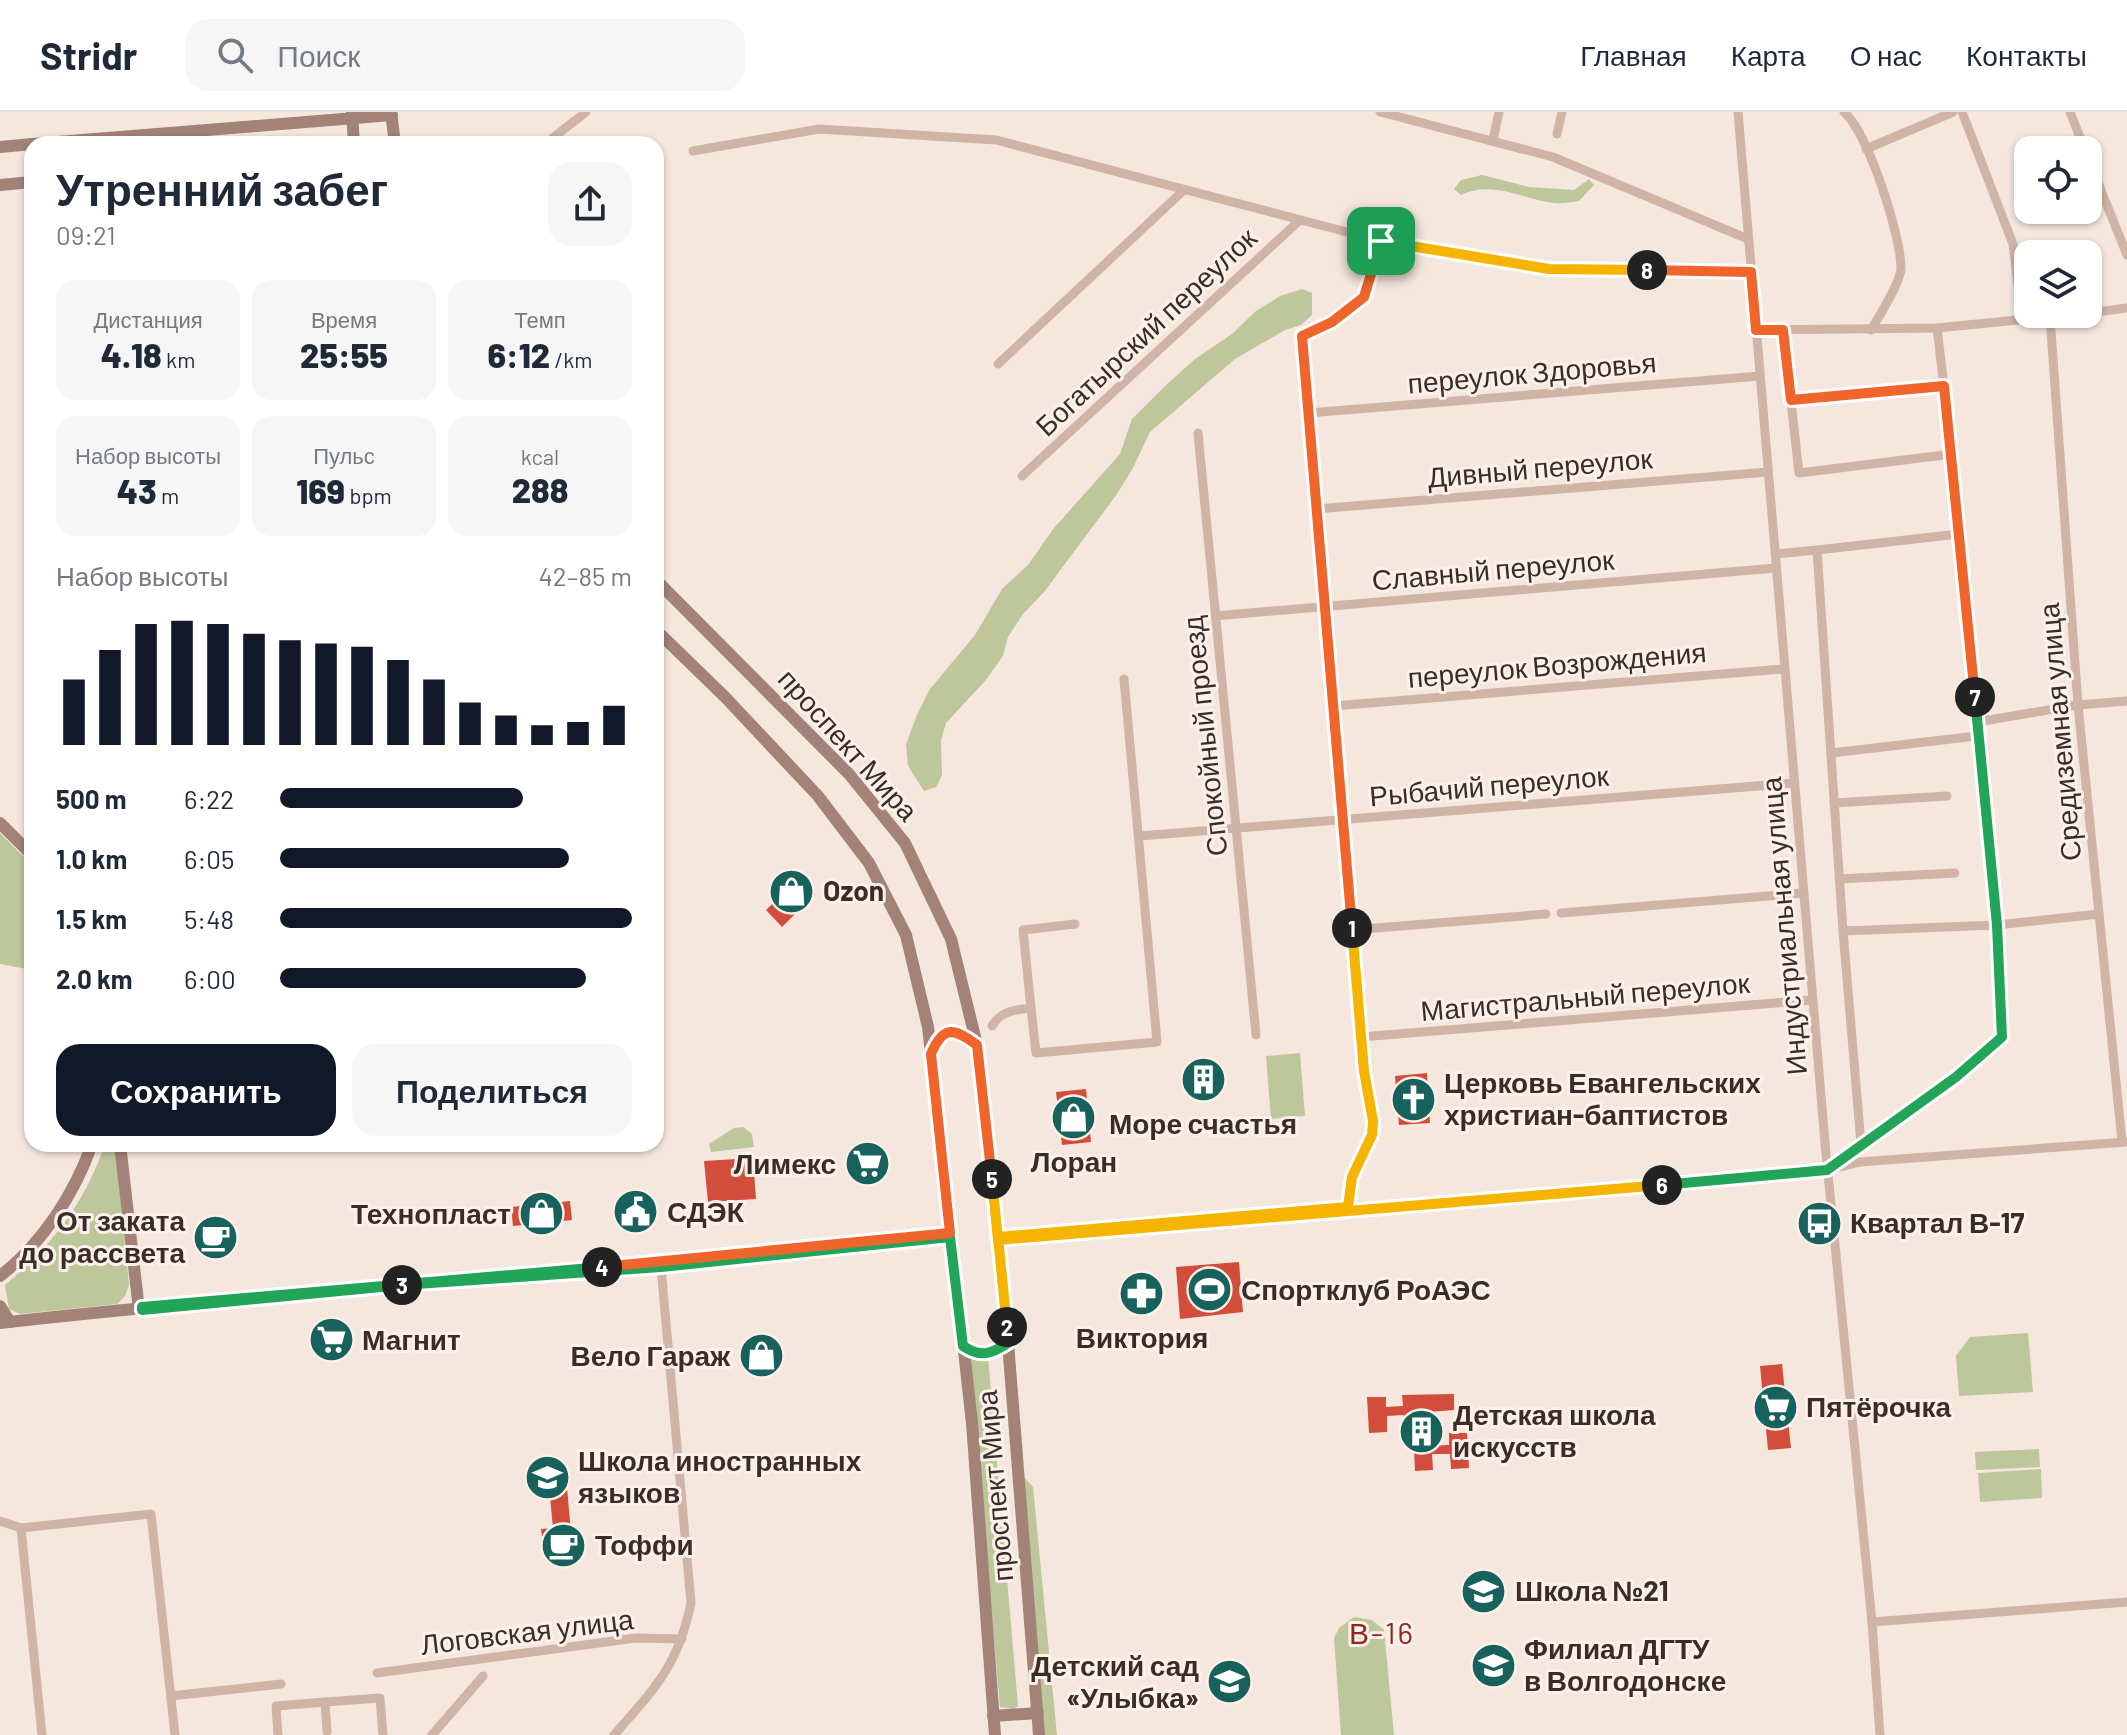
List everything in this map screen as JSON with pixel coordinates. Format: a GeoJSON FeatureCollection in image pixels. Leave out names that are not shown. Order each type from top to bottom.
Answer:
{"type":"FeatureCollection","features":[{"type":"Feature","properties":{"kind":"main road"},"geometry":{"type":"LineString","coordinates":[[174,136],[392,113],[394,136]]}},
{"type":"Feature","properties":{"kind":"main road"},"geometry":{"type":"LineString","coordinates":[[352,115],[353,136]]}},
{"type":"Feature","properties":{"kind":"main road"},"geometry":{"type":"LineString","coordinates":[[0,147],[24,145]]}},
{"type":"Feature","properties":{"kind":"main road"},"geometry":{"type":"LineString","coordinates":[[0,185],[24,183]]}},
{"type":"Feature","properties":{"kind":"main road","name":"проспект Мира"},"geometry":{"type":"LineString","coordinates":[[664,588],[849,774],[905,843],[951,939],[977,1045],[1008,1343],[1039,1735]]}},
{"type":"Feature","properties":{"kind":"main road","name":"проспект Мира"},"geometry":{"type":"LineString","coordinates":[[664,638],[725,697],[818,796],[869,863],[906,935],[931,1054],[972,1423],[995,1735]]}},
{"type":"Feature","properties":{"kind":"main road"},"geometry":{"type":"LineString","coordinates":[[0,820],[24,844]]}},
{"type":"Feature","properties":{"kind":"main road"},"geometry":{"type":"LineString","coordinates":[[931,1054],[938,1037],[951,1031],[962,1033],[977,1045]]}},
{"type":"Feature","properties":{"kind":"main road"},"geometry":{"type":"LineString","coordinates":[[0,1276],[35,1241],[58,1212],[88,1152]]}},
{"type":"Feature","properties":{"kind":"main road"},"geometry":{"type":"LineString","coordinates":[[122,1152],[140,1308]]}},
{"type":"Feature","properties":{"kind":"main road"},"geometry":{"type":"LineString","coordinates":[[998,1238],[1827,1167]]}},
{"type":"Feature","properties":{"kind":"main road"},"geometry":{"type":"LineString","coordinates":[[0,1306],[4,1320],[406,1285],[661,1267],[950,1235]]}},
{"type":"Feature","properties":{"kind":"main road"},"geometry":{"type":"LineString","coordinates":[[140,1308],[950,1235]]}},
{"type":"Feature","properties":{"kind":"main road"},"geometry":{"type":"LineString","coordinates":[[963,1346],[974,1353],[990,1354],[1008,1343]]}},
{"type":"Feature","properties":{"kind":"main road"},"geometry":{"type":"LineString","coordinates":[[993,1716],[1038,1713]]}},
{"type":"Feature","properties":{"kind":"street"},"geometry":{"type":"LineString","coordinates":[[555,136],[586,112]]}},
{"type":"Feature","properties":{"kind":"street"},"geometry":{"type":"LineString","coordinates":[[1380,112],[1553,157],[1748,239]]}},
{"type":"Feature","properties":{"kind":"street"},"geometry":{"type":"LineString","coordinates":[[1493,140],[1499,112]]}},
{"type":"Feature","properties":{"kind":"street"},"geometry":{"type":"LineString","coordinates":[[1557,134],[1562,112]]}},
{"type":"Feature","properties":{"kind":"street","name":"Индустриальная улица"},"geometry":{"type":"LineString","coordinates":[[1738,112],[1812,1000],[1872,1622],[1880,1735]]}},
{"type":"Feature","properties":{"kind":"street"},"geometry":{"type":"LineString","coordinates":[[1844,112],[1853,120],[1895,224],[1902,271],[1871,330]]}},
{"type":"Feature","properties":{"kind":"street"},"geometry":{"type":"LineString","coordinates":[[1866,149],[1953,112]]}},
{"type":"Feature","properties":{"kind":"street"},"geometry":{"type":"LineString","coordinates":[[1962,112],[2014,252]]}},
{"type":"Feature","properties":{"kind":"street"},"geometry":{"type":"LineString","coordinates":[[2070,112],[2079,136]]}},
{"type":"Feature","properties":{"kind":"street"},"geometry":{"type":"LineString","coordinates":[[693,151],[819,129],[996,140],[1381,241],[1549,269],[1751,272]]}},
{"type":"Feature","properties":{"kind":"street"},"geometry":{"type":"LineString","coordinates":[[998,364],[1184,190]]}},
{"type":"Feature","properties":{"kind":"street"},"geometry":{"type":"LineString","coordinates":[[2102,193],[2127,255]]}},
{"type":"Feature","properties":{"kind":"street","name":"Богатырский переулок"},"geometry":{"type":"LineString","coordinates":[[1022,476],[1299,221]]}},
{"type":"Feature","properties":{"kind":"street"},"geometry":{"type":"LineString","coordinates":[[1348,1208],[1352,1177],[1372,1135],[1361,1037],[1302,336],[1332,322],[1364,297],[1381,241]]}},
{"type":"Feature","properties":{"kind":"street"},"geometry":{"type":"LineString","coordinates":[[2102,311],[2127,308]]}},
{"type":"Feature","properties":{"kind":"street"},"geometry":{"type":"LineString","coordinates":[[1756,330],[1937,328],[2014,319]]}},
{"type":"Feature","properties":{"kind":"street"},"geometry":{"type":"LineString","coordinates":[[1827,1167],[1956,1077],[2002,1037],[1997,925],[1937,328]]}},
{"type":"Feature","properties":{"kind":"street","name":"Средиземная улица"},"geometry":{"type":"LineString","coordinates":[[2051,328],[2078,705],[2124,1142]]}},
{"type":"Feature","properties":{"kind":"street"},"geometry":{"type":"LineString","coordinates":[[1783,330],[1799,473],[1952,454]]}},
{"type":"Feature","properties":{"kind":"street","name":"переулок Здоровья"},"geometry":{"type":"LineString","coordinates":[[1308,413],[1760,376]]}},
{"type":"Feature","properties":{"kind":"street"},"geometry":{"type":"LineString","coordinates":[[1791,400],[1944,386]]}},
{"type":"Feature","properties":{"kind":"street","name":"Спокойный проезд"},"geometry":{"type":"LineString","coordinates":[[1198,433],[1256,1035]]}},
{"type":"Feature","properties":{"kind":"street","name":"Дивный переулок"},"geometry":{"type":"LineString","coordinates":[[1316,509],[1768,472]]}},
{"type":"Feature","properties":{"kind":"street"},"geometry":{"type":"LineString","coordinates":[[1775,554],[1959,534]]}},
{"type":"Feature","properties":{"kind":"street"},"geometry":{"type":"LineString","coordinates":[[1817,550],[1861,1144]]}},
{"type":"Feature","properties":{"kind":"street","name":"Славный переулок"},"geometry":{"type":"LineString","coordinates":[[1214,616],[1776,568]]}},
{"type":"Feature","properties":{"kind":"street","name":"переулок Возрождения"},"geometry":{"type":"LineString","coordinates":[[1333,706],[1784,669]]}},
{"type":"Feature","properties":{"kind":"street"},"geometry":{"type":"LineString","coordinates":[[1075,924],[1023,930],[1036,1053],[1157,1042],[1124,679]]}},
{"type":"Feature","properties":{"kind":"street"},"geometry":{"type":"LineString","coordinates":[[1977,722],[2078,705],[2127,701]]}},
{"type":"Feature","properties":{"kind":"street"},"geometry":{"type":"LineString","coordinates":[[1831,753],[1977,736]]}},
{"type":"Feature","properties":{"kind":"street","name":"Рыбачий переулок"},"geometry":{"type":"LineString","coordinates":[[1140,836],[1794,783]]}},
{"type":"Feature","properties":{"kind":"street"},"geometry":{"type":"LineString","coordinates":[[1834,803],[1947,796]]}},
{"type":"Feature","properties":{"kind":"street"},"geometry":{"type":"LineString","coordinates":[[1839,879],[1955,873]]}},
{"type":"Feature","properties":{"kind":"street"},"geometry":{"type":"LineString","coordinates":[[1561,913],[1803,893]]}},
{"type":"Feature","properties":{"kind":"street"},"geometry":{"type":"LineString","coordinates":[[1352,930],[1546,914]]}},
{"type":"Feature","properties":{"kind":"street"},"geometry":{"type":"LineString","coordinates":[[1843,931],[1997,925],[2099,914]]}},
{"type":"Feature","properties":{"kind":"street","name":"Магистральный переулок"},"geometry":{"type":"LineString","coordinates":[[1361,1037],[1812,1000]]}},
{"type":"Feature","properties":{"kind":"street"},"geometry":{"type":"LineString","coordinates":[[992,1026],[997,1017],[1009,1010],[1031,1008]]}},
{"type":"Feature","properties":{"kind":"street"},"geometry":{"type":"LineString","coordinates":[[1827,1167],[2124,1142]]}},
{"type":"Feature","properties":{"kind":"street"},"geometry":{"type":"LineString","coordinates":[[614,1735],[664,1678],[682,1639],[691,1603],[661,1267]]}},
{"type":"Feature","properties":{"kind":"street"},"geometry":{"type":"LineString","coordinates":[[0,1521],[21,1528],[151,1514],[175,1735]]}},
{"type":"Feature","properties":{"kind":"street"},"geometry":{"type":"LineString","coordinates":[[21,1528],[42,1735]]}},
{"type":"Feature","properties":{"kind":"street"},"geometry":{"type":"LineString","coordinates":[[1872,1622],[2127,1602]]}},
{"type":"Feature","properties":{"kind":"street","name":"Логовская улица"},"geometry":{"type":"LineString","coordinates":[[377,1673],[636,1638],[682,1639]]}},
{"type":"Feature","properties":{"kind":"street","name":"Логовская улица"},"geometry":{"type":"LineString","coordinates":[[432,1735],[483,1676]]}},
{"type":"Feature","properties":{"kind":"street"},"geometry":{"type":"LineString","coordinates":[[171,1696],[281,1684]]}},
{"type":"Feature","properties":{"kind":"street"},"geometry":{"type":"LineString","coordinates":[[278,1735],[276,1706],[380,1698],[383,1735]]}},
{"type":"Feature","properties":{"kind":"street"},"geometry":{"type":"LineString","coordinates":[[325,1702],[327,1732]]}},
{"type":"Feature","properties":{"kind":"green space"},"geometry":{"type":"Polygon","coordinates":[[[1482,175],[1529,187],[1574,190],[1589,179],[1594,185],[1579,201],[1560,203],[1485,189],[1461,195],[1454,189],[1461,180],[1482,175]]]}},
{"type":"Feature","properties":{"kind":"green space"},"geometry":{"type":"Polygon","coordinates":[[[1302,289],[1312,293],[1312,315],[1301,325],[1285,330],[1235,359],[1150,432],[1117,494],[1044,592],[1023,614],[1008,637],[1003,656],[985,681],[946,723],[941,740],[942,775],[936,787],[924,791],[908,766],[906,744],[917,715],[930,689],[975,635],[1002,589],[1028,565],[1054,528],[1120,454],[1132,419],[1164,387],[1195,359],[1232,334],[1256,311],[1280,296],[1302,289]]]}},
{"type":"Feature","properties":{"kind":"green space"},"geometry":{"type":"Polygon","coordinates":[[[0,833],[24,857],[24,968],[0,964],[0,833]]]}},
{"type":"Feature","properties":{"kind":"green space"},"geometry":{"type":"Polygon","coordinates":[[[1300,1053],[1305,1116],[1271,1119],[1266,1056],[1300,1053]]]}},
{"type":"Feature","properties":{"kind":"green space"},"geometry":{"type":"Polygon","coordinates":[[[743,1127],[752,1134],[754,1147],[711,1152],[709,1144],[734,1128],[743,1127]]]}},
{"type":"Feature","properties":{"kind":"green space"},"geometry":{"type":"Polygon","coordinates":[[[102,1152],[116,1152],[129,1285],[125,1296],[117,1304],[20,1314],[9,1309],[5,1285],[52,1239],[77,1204],[102,1152]]]}},
{"type":"Feature","properties":{"kind":"green space"},"geometry":{"type":"Polygon","coordinates":[[[2028,1333],[2033,1392],[1959,1396],[1956,1356],[1970,1337],[2028,1333]]]}},
{"type":"Feature","properties":{"kind":"green space"},"geometry":{"type":"Polygon","coordinates":[[[969,1357],[980,1361],[988,1357],[1018,1706],[1014,1709],[1000,1707],[969,1357]]]}},
{"type":"Feature","properties":{"kind":"green space"},"geometry":{"type":"Polygon","coordinates":[[[2039,1449],[2040,1467],[1976,1470],[1975,1452],[2039,1449]]]}},
{"type":"Feature","properties":{"kind":"green space"},"geometry":{"type":"Polygon","coordinates":[[[2041,1469],[2042,1498],[1980,1502],[1978,1473],[2041,1469]]]}},
{"type":"Feature","properties":{"kind":"green space"},"geometry":{"type":"Polygon","coordinates":[[[1019,1472],[1033,1487],[1057,1735],[1041,1735],[1019,1472]]]}},
{"type":"Feature","properties":{"kind":"green space"},"geometry":{"type":"Polygon","coordinates":[[[1354,1617],[1372,1620],[1384,1630],[1394,1735],[1341,1735],[1334,1638],[1339,1628],[1354,1617]]]}},
{"type":"Feature","properties":{"kind":"building"},"geometry":{"type":"Polygon","coordinates":[[[799,878],[815,894],[782,927],[766,910],[799,878]]]}},
{"type":"Feature","properties":{"kind":"building","name":"Море счастья"},"geometry":{"type":"Polygon","coordinates":[[[1215,1064],[1217,1094],[1191,1096],[1189,1065],[1215,1064]]]}},
{"type":"Feature","properties":{"kind":"building","name":"Церковь Евангельских христиан-баптистов"},"geometry":{"type":"Polygon","coordinates":[[[1427,1073],[1430,1123],[1399,1125],[1395,1076],[1427,1073]]]}},
{"type":"Feature","properties":{"kind":"building","name":"Лоран"},"geometry":{"type":"Polygon","coordinates":[[[1086,1089],[1091,1142],[1062,1145],[1056,1092],[1086,1089]]]}},
{"type":"Feature","properties":{"kind":"building","name":"Лимекс"},"geometry":{"type":"Polygon","coordinates":[[[883,1148],[886,1176],[851,1179],[848,1152],[883,1148]]]}},
{"type":"Feature","properties":{"kind":"building"},"geometry":{"type":"Polygon","coordinates":[[[753,1158],[756,1199],[708,1202],[704,1161],[753,1158]]]}},
{"type":"Feature","properties":{"kind":"building","name":"Технопласт"},"geometry":{"type":"Polygon","coordinates":[[[570,1201],[572,1220],[513,1226],[511,1207],[570,1201]]]}},
{"type":"Feature","properties":{"kind":"building","name":"Спортклуб РоАЭС"},"geometry":{"type":"Polygon","coordinates":[[[1239,1262],[1243,1312],[1180,1319],[1176,1267],[1239,1262]]]}},
{"type":"Feature","properties":{"kind":"building","name":"Пятёрочка"},"geometry":{"type":"Polygon","coordinates":[[[1782,1364],[1791,1448],[1768,1450],[1760,1366],[1782,1364]]]}},
{"type":"Feature","properties":{"kind":"building","name":"Детская школа искусств"},"geometry":{"type":"Polygon","coordinates":[[[1454,1394],[1454,1410],[1428,1412],[1432,1446],[1449,1445],[1449,1433],[1467,1433],[1469,1468],[1451,1469],[1450,1454],[1432,1454],[1433,1470],[1415,1471],[1413,1430],[1404,1430],[1404,1415],[1387,1416],[1387,1432],[1369,1433],[1367,1397],[1386,1397],[1386,1407],[1403,1406],[1402,1395],[1454,1394]]]}},
{"type":"Feature","properties":{"kind":"building"},"geometry":{"type":"Polygon","coordinates":[[[566,1476],[572,1544],[543,1546],[541,1529],[553,1528],[550,1497],[539,1498],[537,1478],[566,1476]]]}},
{"type":"Feature","properties":{"kind":"place","name":"Ozon"},"geometry":{"type":"Point","coordinates":[792,891]}},
{"type":"Feature","properties":{"kind":"place","name":"Море счастья"},"geometry":{"type":"Point","coordinates":[1203,1080]}},
{"type":"Feature","properties":{"kind":"place","name":"Церковь Евангельских христиан-баптистов"},"geometry":{"type":"Point","coordinates":[1413,1099]}},
{"type":"Feature","properties":{"kind":"place","name":"Лоран"},"geometry":{"type":"Point","coordinates":[1074,1117]}},
{"type":"Feature","properties":{"kind":"place","name":"Лимекс"},"geometry":{"type":"Point","coordinates":[867,1164]}},
{"type":"Feature","properties":{"kind":"place","name":"СДЭК"},"geometry":{"type":"Point","coordinates":[636,1212]}},
{"type":"Feature","properties":{"kind":"place","name":"Технопласт"},"geometry":{"type":"Point","coordinates":[542,1214]}},
{"type":"Feature","properties":{"kind":"place","name":"Квартал В-17"},"geometry":{"type":"Point","coordinates":[1819,1223]}},
{"type":"Feature","properties":{"kind":"place","name":"От заката до рассвета"},"geometry":{"type":"Point","coordinates":[216,1237]}},
{"type":"Feature","properties":{"kind":"place","name":"Спортклуб РоАЭС"},"geometry":{"type":"Point","coordinates":[1210,1290]}},
{"type":"Feature","properties":{"kind":"place","name":"Виктория"},"geometry":{"type":"Point","coordinates":[1142,1294]}},
{"type":"Feature","properties":{"kind":"place","name":"Магнит"},"geometry":{"type":"Point","coordinates":[331,1340]}},
{"type":"Feature","properties":{"kind":"place","name":"Вело Гараж"},"geometry":{"type":"Point","coordinates":[761,1356]}},
{"type":"Feature","properties":{"kind":"place","name":"Пятёрочка"},"geometry":{"type":"Point","coordinates":[1775,1407]}},
{"type":"Feature","properties":{"kind":"place","name":"Детская школа искусств"},"geometry":{"type":"Point","coordinates":[1422,1431]}},
{"type":"Feature","properties":{"kind":"place","name":"Школа иностранных языков"},"geometry":{"type":"Point","coordinates":[547,1477]}},
{"type":"Feature","properties":{"kind":"place","name":"Тоффи"},"geometry":{"type":"Point","coordinates":[564,1545]}},
{"type":"Feature","properties":{"kind":"place","name":"Школа №21"},"geometry":{"type":"Point","coordinates":[1484,1591]}},
{"type":"Feature","properties":{"kind":"place","name":"Филиал ДГТУ в Волгодонске"},"geometry":{"type":"Point","coordinates":[1493,1665]}},
{"type":"Feature","properties":{"kind":"place","name":"Детский сад «Улыбка»"},"geometry":{"type":"Point","coordinates":[1230,1682]}},
{"type":"Feature","properties":{"kind":"district","name":"В-16"},"geometry":{"type":"Point","coordinates":[1382,1634]}},
{"type":"Feature","properties":{"kind":"route"},"geometry":{"type":"LineString","coordinates":[[1381,241],[1364,297],[1332,322],[1302,336],[1364,1071],[1373,1121],[1368,1147],[1352,1177],[1348,1207],[998,1237],[998,1240],[1008,1343],[990,1354],[974,1353],[963,1346],[950,1237],[661,1267],[406,1285],[142,1310],[142,1307],[218,1299],[950,1233],[931,1054],[938,1037],[951,1031],[962,1033],[977,1045],[998,1240],[1827,1170],[1956,1077],[2002,1037],[1997,925],[1944,386],[1791,400],[1783,330],[1756,330],[1751,272],[1549,269],[1381,241]]}}]}
